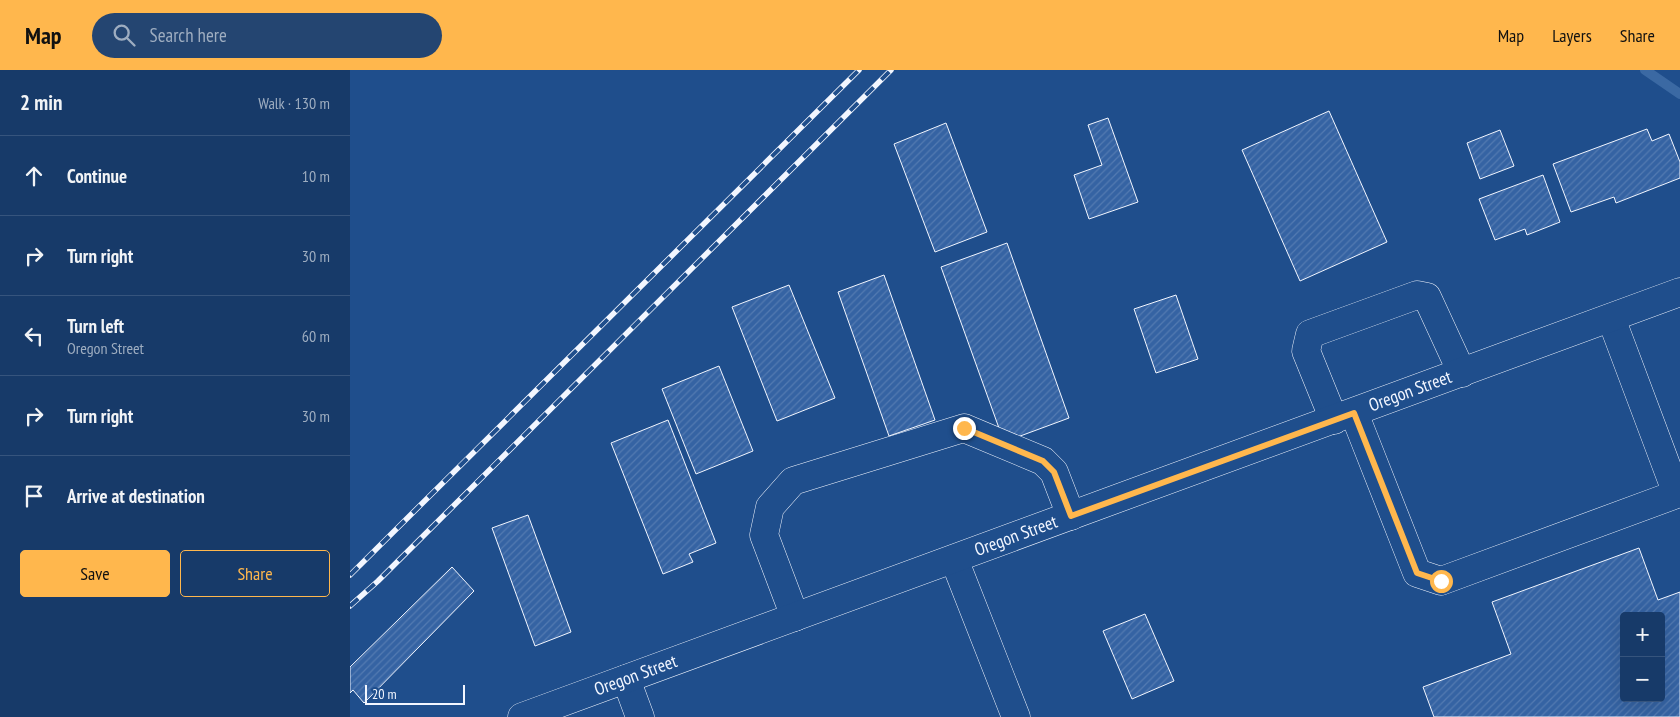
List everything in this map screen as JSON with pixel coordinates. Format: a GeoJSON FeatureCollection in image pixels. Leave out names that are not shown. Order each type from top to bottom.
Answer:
{"type":"FeatureCollection","features":[{"type":"Feature","properties":{"kind":"street","name":"Oregon Street"},"geometry":{"type":"LineString","coordinates":[[522,717],[1680,292]]}},
{"type":"Feature","properties":{"kind":"street"},"geometry":{"type":"LineString","coordinates":[[1462,373],[1427,298],[1417,295],[1310,334],[1306,351],[1344,416],[1417,573],[1441,581],[1677,494],[1611,318]]}},
{"type":"Feature","properties":{"kind":"street"},"geometry":{"type":"LineString","coordinates":[[795,617],[764,535],[770,507],[793,481],[964,428],[1043,461],[1054,472],[1071,516]]}},
{"type":"Feature","properties":{"kind":"street"},"geometry":{"type":"LineString","coordinates":[[954,559],[1016,717]]}},
{"type":"Feature","properties":{"kind":"street"},"geometry":{"type":"LineString","coordinates":[[626,679],[640,717]]}},
{"type":"Feature","properties":{"kind":"building"},"geometry":{"type":"Polygon","coordinates":[[[1329,111],[1387,242],[1300,281],[1242,150],[1329,111]]]}},
{"type":"Feature","properties":{"kind":"building"},"geometry":{"type":"Polygon","coordinates":[[[1108,118],[1138,202],[1089,219],[1074,175],[1102,165],[1088,125],[1108,118]]]}},
{"type":"Feature","properties":{"kind":"building"},"geometry":{"type":"Polygon","coordinates":[[[946,123],[987,232],[935,252],[894,144],[946,123]]]}},
{"type":"Feature","properties":{"kind":"building"},"geometry":{"type":"Polygon","coordinates":[[[1647,129],[1652,141],[1669,134],[1680,162],[1680,178],[1616,203],[1614,197],[1571,212],[1553,164],[1647,129]]]}},
{"type":"Feature","properties":{"kind":"building"},"geometry":{"type":"Polygon","coordinates":[[[1500,130],[1514,166],[1480,179],[1467,143],[1500,130]]]}},
{"type":"Feature","properties":{"kind":"building"},"geometry":{"type":"Polygon","coordinates":[[[1543,175],[1560,222],[1527,235],[1525,229],[1495,240],[1479,199],[1543,175]]]}},
{"type":"Feature","properties":{"kind":"building"},"geometry":{"type":"Polygon","coordinates":[[[1007,243],[1069,418],[1004,442],[941,267],[1007,243]]]}},
{"type":"Feature","properties":{"kind":"building"},"geometry":{"type":"Polygon","coordinates":[[[884,275],[935,420],[889,436],[838,292],[884,275]]]}},
{"type":"Feature","properties":{"kind":"building"},"geometry":{"type":"Polygon","coordinates":[[[789,285],[835,398],[777,421],[732,307],[789,285]]]}},
{"type":"Feature","properties":{"kind":"building"},"geometry":{"type":"Polygon","coordinates":[[[1176,295],[1198,359],[1156,373],[1134,309],[1176,295]]]}},
{"type":"Feature","properties":{"kind":"building"},"geometry":{"type":"Polygon","coordinates":[[[719,366],[753,451],[696,474],[662,389],[719,366]]]}},
{"type":"Feature","properties":{"kind":"building"},"geometry":{"type":"Polygon","coordinates":[[[668,420],[716,543],[689,554],[693,562],[663,574],[611,443],[668,420]]]}},
{"type":"Feature","properties":{"kind":"building"},"geometry":{"type":"Polygon","coordinates":[[[528,515],[571,632],[535,646],[492,528],[528,515]]]}},
{"type":"Feature","properties":{"kind":"building"},"geometry":{"type":"Polygon","coordinates":[[[1639,548],[1658,600],[1680,592],[1680,717],[1434,717],[1423,687],[1511,654],[1492,602],[1639,548]]]}},
{"type":"Feature","properties":{"kind":"building"},"geometry":{"type":"Polygon","coordinates":[[[452,567],[474,591],[364,703],[353,690],[350,693],[350,667],[452,567]]]}},
{"type":"Feature","properties":{"kind":"building"},"geometry":{"type":"Polygon","coordinates":[[[1145,614],[1174,681],[1132,699],[1103,631],[1145,614]]]}},
{"type":"Feature","properties":{"kind":"waterway"},"geometry":{"type":"LineString","coordinates":[[1645,70],[1680,94]]}},
{"type":"Feature","properties":{"kind":"railway"},"geometry":{"type":"LineString","coordinates":[[350,575],[859,70]]}},
{"type":"Feature","properties":{"kind":"railway"},"geometry":{"type":"LineString","coordinates":[[350,606],[378,581],[891,70]]}},
{"type":"Feature","properties":{"kind":"route"},"geometry":{"type":"LineString","coordinates":[[964,428],[1043,461],[1054,472],[1071,516],[1354,413],[1417,573],[1441,581]]}}]}
